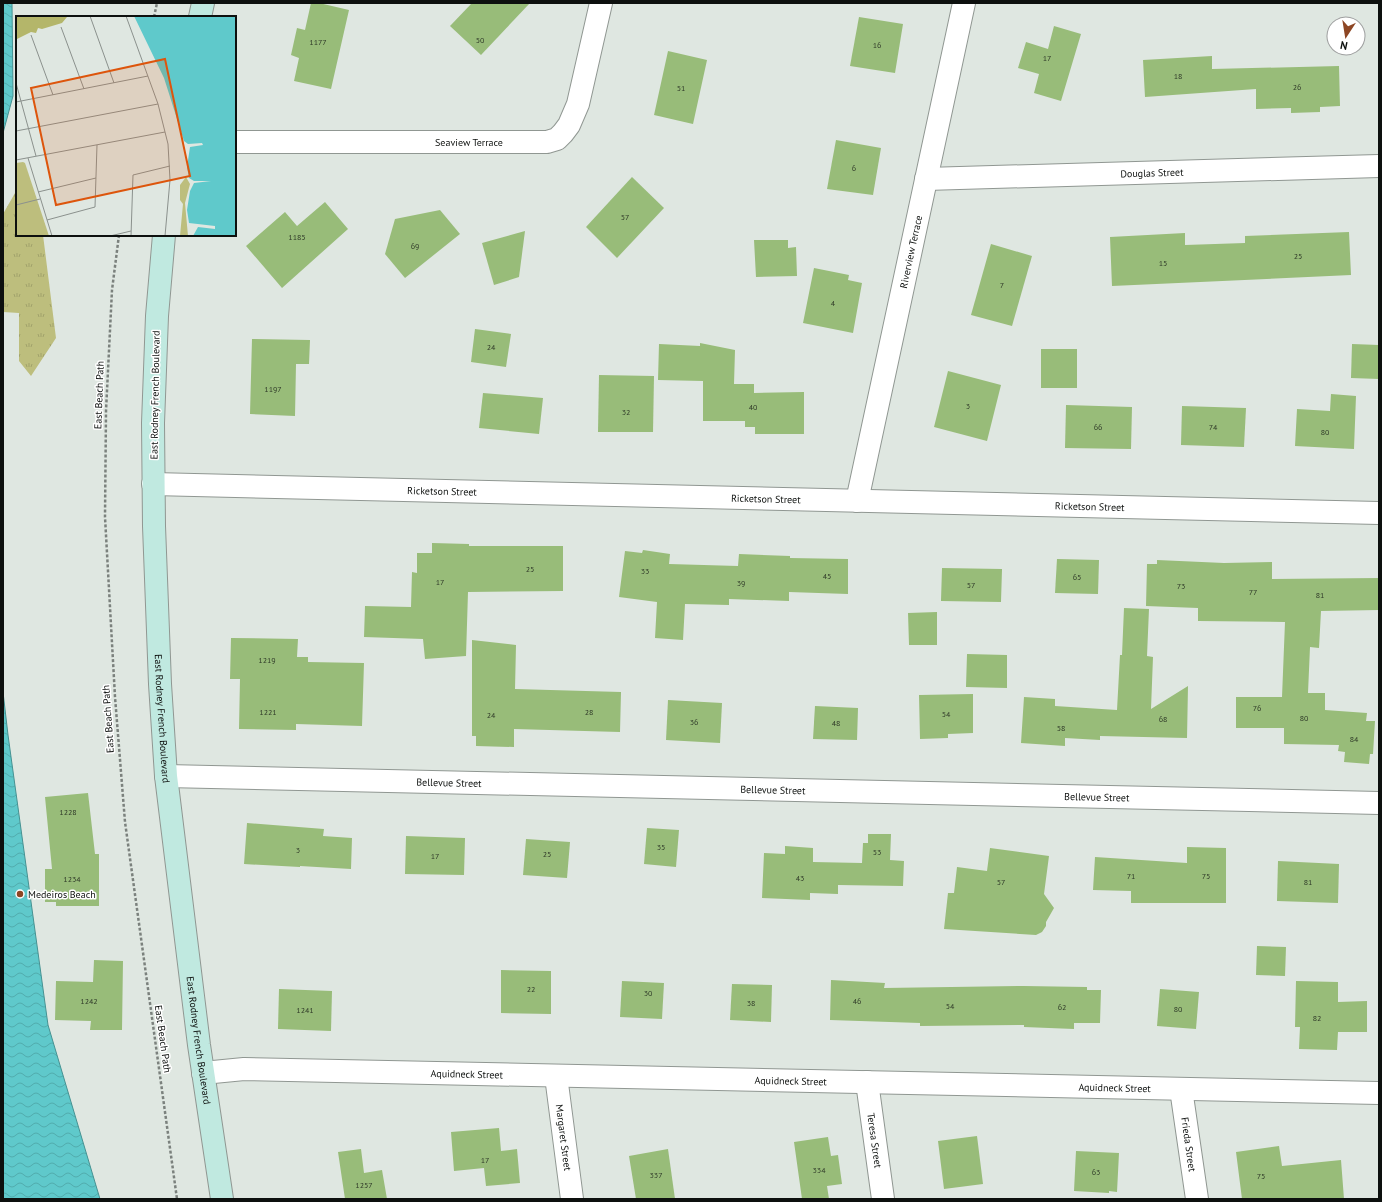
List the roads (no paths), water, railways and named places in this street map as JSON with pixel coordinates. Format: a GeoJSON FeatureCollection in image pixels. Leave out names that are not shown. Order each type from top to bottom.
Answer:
{"type":"FeatureCollection","features":[{"type":"Feature","properties":{"kind":"main road"},"geometry":{"type":"LineString","coordinates":[[200,16],[203,3]]}},
{"type":"Feature","properties":{"kind":"main road","name":"East Rodney French Boulevard"},"geometry":{"type":"LineString","coordinates":[[164,236],[154,366],[153,484],[156,617],[166,776],[199,1045],[222,1199]]}},
{"type":"Feature","properties":{"kind":"street","name":"Seaview Terrace"},"geometry":{"type":"LineString","coordinates":[[236,142],[548,142],[557,139],[569,125],[578,104],[600,3]]}},
{"type":"Feature","properties":{"kind":"street","name":"Riverview Terrace"},"geometry":{"type":"LineString","coordinates":[[857,501],[964,3]]}},
{"type":"Feature","properties":{"kind":"street","name":"Douglas Street"},"geometry":{"type":"LineString","coordinates":[[926,179],[1379,166]]}},
{"type":"Feature","properties":{"kind":"street","name":"Ricketson Street"},"geometry":{"type":"LineString","coordinates":[[153,484],[1379,513]]}},
{"type":"Feature","properties":{"kind":"street","name":"Bellevue Street"},"geometry":{"type":"LineString","coordinates":[[166,776],[1379,803]]}},
{"type":"Feature","properties":{"kind":"street","name":"Aquidneck Street"},"geometry":{"type":"LineString","coordinates":[[203,1073],[244,1069],[1379,1093]]}},
{"type":"Feature","properties":{"kind":"street","name":"Margaret Street"},"geometry":{"type":"LineString","coordinates":[[556,1076],[572,1199]]}},
{"type":"Feature","properties":{"kind":"street","name":"Teresa Street"},"geometry":{"type":"LineString","coordinates":[[867,1082],[883,1199]]}},
{"type":"Feature","properties":{"kind":"street","name":"Frieda Street"},"geometry":{"type":"LineString","coordinates":[[1181,1089],[1197,1199]]}},
{"type":"Feature","properties":{"kind":"water"},"geometry":{"type":"Polygon","coordinates":[[[3,3],[12,3],[13,96],[3,133],[3,3]]]}},
{"type":"Feature","properties":{"kind":"water","name":"Medeiros Beach"},"geometry":{"type":"Polygon","coordinates":[[[3,692],[48,1025],[100,1199],[3,1199],[3,692]]]}},
{"type":"Feature","properties":{"kind":"place","name":"Medeiros Beach"},"geometry":{"type":"Point","coordinates":[20,894]}}]}
